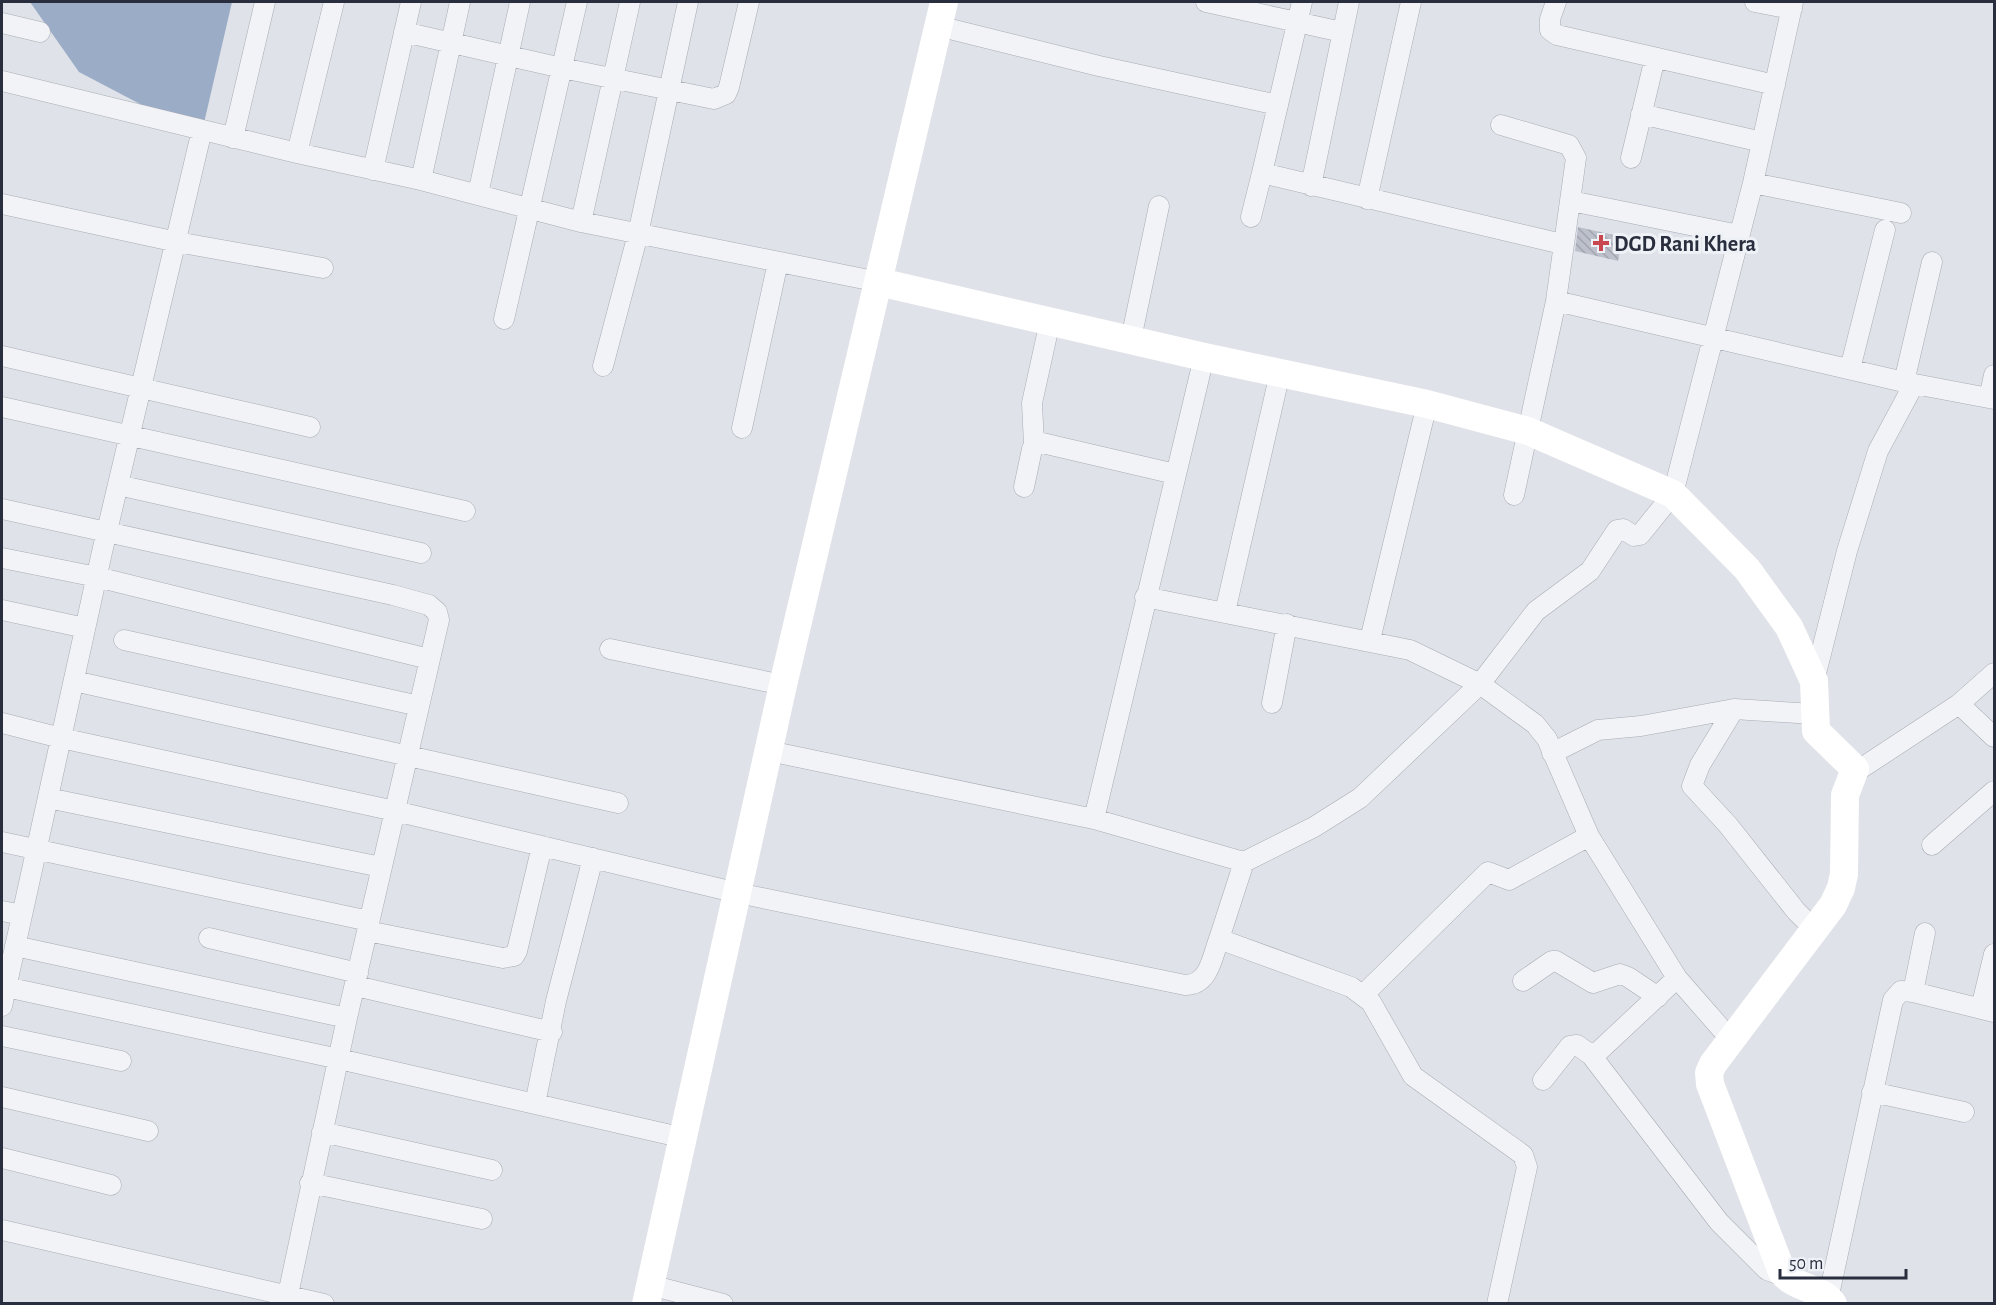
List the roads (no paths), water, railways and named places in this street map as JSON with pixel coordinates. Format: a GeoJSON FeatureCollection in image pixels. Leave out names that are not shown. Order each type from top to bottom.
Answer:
{"type":"FeatureCollection","features":[{"type":"Feature","properties":{"kind":"street"},"geometry":{"type":"LineString","coordinates":[[233,138],[265,2]]}},
{"type":"Feature","properties":{"kind":"street"},"geometry":{"type":"LineString","coordinates":[[297,153],[334,2]]}},
{"type":"Feature","properties":{"kind":"street"},"geometry":{"type":"LineString","coordinates":[[373,170],[411,2]]}},
{"type":"Feature","properties":{"kind":"street"},"geometry":{"type":"LineString","coordinates":[[421,180],[460,2]]}},
{"type":"Feature","properties":{"kind":"street"},"geometry":{"type":"LineString","coordinates":[[478,194],[520,2]]}},
{"type":"Feature","properties":{"kind":"street"},"geometry":{"type":"LineString","coordinates":[[504,319],[577,2]]}},
{"type":"Feature","properties":{"kind":"street"},"geometry":{"type":"LineString","coordinates":[[581,222],[630,2]]}},
{"type":"Feature","properties":{"kind":"street"},"geometry":{"type":"LineString","coordinates":[[603,366],[638,234],[688,2]]}},
{"type":"Feature","properties":{"kind":"street"},"geometry":{"type":"LineString","coordinates":[[404,32],[509,57],[714,99],[726,94],[749,2]]}},
{"type":"Feature","properties":{"kind":"street"},"geometry":{"type":"LineString","coordinates":[[1206,2],[1239,5],[1342,32]]}},
{"type":"Feature","properties":{"kind":"street"},"geometry":{"type":"LineString","coordinates":[[1251,218],[1302,2]]}},
{"type":"Feature","properties":{"kind":"street"},"geometry":{"type":"LineString","coordinates":[[1311,186],[1349,2]]}},
{"type":"Feature","properties":{"kind":"street"},"geometry":{"type":"LineString","coordinates":[[1367,199],[1411,2]]}},
{"type":"Feature","properties":{"kind":"street"},"geometry":{"type":"LineString","coordinates":[[1556,2],[1550,19],[1550,30],[1557,35],[1775,85]]}},
{"type":"Feature","properties":{"kind":"street"},"geometry":{"type":"LineString","coordinates":[[769,751],[1094,819],[1244,862],[1314,827],[1360,798],[1480,684],[1536,611],[1590,571],[1617,530],[1621,528],[1634,536],[1640,535],[1673,494],[1753,183],[1793,5],[1755,2]]}},
{"type":"Feature","properties":{"kind":"street"},"geometry":{"type":"LineString","coordinates":[[723,1304],[648,1294],[783,685],[941,14],[1278,105]]}},
{"type":"Feature","properties":{"kind":"street"},"geometry":{"type":"LineString","coordinates":[[2,23],[40,32]]}},
{"type":"Feature","properties":{"kind":"street"},"geometry":{"type":"LineString","coordinates":[[1631,158],[1655,58]]}},
{"type":"Feature","properties":{"kind":"street"},"geometry":{"type":"LineString","coordinates":[[2,81],[233,138],[421,180],[581,222],[879,282],[1204,357],[1427,404],[1528,431],[1673,494],[1747,569],[1770,598],[1802,649],[1814,681]]}},
{"type":"Feature","properties":{"kind":"street"},"geometry":{"type":"LineString","coordinates":[[1641,114],[1762,142]]}},
{"type":"Feature","properties":{"kind":"street"},"geometry":{"type":"LineString","coordinates":[[1502,125],[1562,143],[1574,151],[1576,166],[1562,244],[1556,301],[1514,495]]}},
{"type":"Feature","properties":{"kind":"street"},"geometry":{"type":"LineString","coordinates":[[202,130],[106,533],[22,915],[9,956],[3,1001],[339,1059],[684,1138]]}},
{"type":"Feature","properties":{"kind":"street"},"geometry":{"type":"LineString","coordinates":[[1262,173],[1562,244]]}},
{"type":"Feature","properties":{"kind":"street"},"geometry":{"type":"LineString","coordinates":[[1753,183],[1901,213]]}},
{"type":"Feature","properties":{"kind":"street"},"geometry":{"type":"LineString","coordinates":[[1571,201],[1739,236]]}},
{"type":"Feature","properties":{"kind":"street"},"geometry":{"type":"LineString","coordinates":[[2,204],[177,242],[323,268]]}},
{"type":"Feature","properties":{"kind":"street"},"geometry":{"type":"LineString","coordinates":[[1131,339],[1159,206]]}},
{"type":"Feature","properties":{"kind":"street"},"geometry":{"type":"LineString","coordinates":[[1850,369],[1885,230]]}},
{"type":"Feature","properties":{"kind":"street"},"geometry":{"type":"LineString","coordinates":[[741,428],[778,262]]}},
{"type":"Feature","properties":{"kind":"street"},"geometry":{"type":"LineString","coordinates":[[1786,1277],[1710,1084],[1709,1073],[1713,1064],[1833,905],[1841,888],[1845,795],[1854,773],[1853,764],[1816,731],[1814,681],[1847,551],[1878,451],[1909,383],[1932,262]]}},
{"type":"Feature","properties":{"kind":"street"},"geometry":{"type":"LineString","coordinates":[[1556,301],[1909,383],[1992,398],[1995,375]]}},
{"type":"Feature","properties":{"kind":"street"},"geometry":{"type":"LineString","coordinates":[[1024,487],[1034,445],[1032,403],[1050,321]]}},
{"type":"Feature","properties":{"kind":"street"},"geometry":{"type":"LineString","coordinates":[[2,356],[310,427]]}},
{"type":"Feature","properties":{"kind":"street"},"geometry":{"type":"LineString","coordinates":[[1094,819],[1145,597],[1204,357]]}},
{"type":"Feature","properties":{"kind":"street"},"geometry":{"type":"LineString","coordinates":[[1225,612],[1280,373]]}},
{"type":"Feature","properties":{"kind":"street"},"geometry":{"type":"LineString","coordinates":[[1370,640],[1427,404]]}},
{"type":"Feature","properties":{"kind":"street"},"geometry":{"type":"LineString","coordinates":[[2,407],[465,511]]}},
{"type":"Feature","properties":{"kind":"street"},"geometry":{"type":"LineString","coordinates":[[1034,445],[1038,442],[1050,444],[1175,474]]}},
{"type":"Feature","properties":{"kind":"street"},"geometry":{"type":"LineString","coordinates":[[118,485],[420,553]]}},
{"type":"Feature","properties":{"kind":"street"},"geometry":{"type":"LineString","coordinates":[[2,509],[429,605],[437,612],[439,620],[310,1183],[287,1299]]}},
{"type":"Feature","properties":{"kind":"street"},"geometry":{"type":"LineString","coordinates":[[2,558],[97,578],[429,659]]}},
{"type":"Feature","properties":{"kind":"street"},"geometry":{"type":"LineString","coordinates":[[1145,597],[1370,640],[1410,650],[1480,684],[1535,724],[1546,739],[1590,836],[1677,978],[1732,1041]]}},
{"type":"Feature","properties":{"kind":"street"},"geometry":{"type":"LineString","coordinates":[[2,610],[85,628]]}},
{"type":"Feature","properties":{"kind":"street"},"geometry":{"type":"LineString","coordinates":[[1272,703],[1287,624]]}},
{"type":"Feature","properties":{"kind":"street"},"geometry":{"type":"LineString","coordinates":[[124,640],[419,706]]}},
{"type":"Feature","properties":{"kind":"street"},"geometry":{"type":"LineString","coordinates":[[610,649],[783,685]]}},
{"type":"Feature","properties":{"kind":"street"},"geometry":{"type":"LineString","coordinates":[[1854,773],[1959,704],[1995,673]]}},
{"type":"Feature","properties":{"kind":"street"},"geometry":{"type":"LineString","coordinates":[[74,681],[160,699],[407,758],[618,803]]}},
{"type":"Feature","properties":{"kind":"street"},"geometry":{"type":"LineString","coordinates":[[1959,704],[1995,737]]}},
{"type":"Feature","properties":{"kind":"street"},"geometry":{"type":"LineString","coordinates":[[1552,753],[1598,730],[1652,725],[1734,709],[1814,714]]}},
{"type":"Feature","properties":{"kind":"street"},"geometry":{"type":"LineString","coordinates":[[1734,709],[1700,765],[1692,786],[1728,825],[1796,911],[1814,928]]}},
{"type":"Feature","properties":{"kind":"street"},"geometry":{"type":"LineString","coordinates":[[2,723],[395,811],[738,893],[1185,985],[1194,985],[1204,978],[1244,862]]}},
{"type":"Feature","properties":{"kind":"street"},"geometry":{"type":"LineString","coordinates":[[1932,845],[1995,791]]}},
{"type":"Feature","properties":{"kind":"street"},"geometry":{"type":"LineString","coordinates":[[48,798],[381,867]]}},
{"type":"Feature","properties":{"kind":"street"},"geometry":{"type":"LineString","coordinates":[[1363,995],[1488,872],[1509,880],[1590,836]]}},
{"type":"Feature","properties":{"kind":"street"},"geometry":{"type":"LineString","coordinates":[[2,842],[503,958],[514,956],[517,951],[542,846]]}},
{"type":"Feature","properties":{"kind":"street"},"geometry":{"type":"LineString","coordinates":[[535,1104],[552,1032],[556,1001],[593,858]]}},
{"type":"Feature","properties":{"kind":"street"},"geometry":{"type":"LineString","coordinates":[[2,911],[22,915]]}},
{"type":"Feature","properties":{"kind":"street"},"geometry":{"type":"LineString","coordinates":[[1913,992],[1925,933]]}},
{"type":"Feature","properties":{"kind":"street"},"geometry":{"type":"LineString","coordinates":[[209,938],[552,1032]]}},
{"type":"Feature","properties":{"kind":"street"},"geometry":{"type":"LineString","coordinates":[[1219,939],[1351,987],[1363,995],[1371,1002],[1413,1076],[1526,1159],[1527,1167],[1497,1304]]}},
{"type":"Feature","properties":{"kind":"street"},"geometry":{"type":"LineString","coordinates":[[1542,1080],[1570,1046],[1577,1046],[1591,1055],[1719,1222],[1767,1270],[1786,1277],[1830,1302],[1893,1000],[1901,992],[1913,992],[1988,1010],[1995,954]]}},
{"type":"Feature","properties":{"kind":"street"},"geometry":{"type":"LineString","coordinates":[[9,956],[347,1018]]}},
{"type":"Feature","properties":{"kind":"street"},"geometry":{"type":"LineString","coordinates":[[1523,981],[1552,961],[1556,961],[1588,982],[1598,983],[1614,975],[1628,976],[1658,997]]}},
{"type":"Feature","properties":{"kind":"street"},"geometry":{"type":"LineString","coordinates":[[1591,1055],[1599,1051],[1677,978]]}},
{"type":"Feature","properties":{"kind":"street"},"geometry":{"type":"LineString","coordinates":[[2,1036],[121,1061]]}},
{"type":"Feature","properties":{"kind":"street"},"geometry":{"type":"LineString","coordinates":[[1872,1092],[1964,1112]]}},
{"type":"Feature","properties":{"kind":"street"},"geometry":{"type":"LineString","coordinates":[[2,1097],[148,1131]]}},
{"type":"Feature","properties":{"kind":"street"},"geometry":{"type":"LineString","coordinates":[[322,1132],[492,1170]]}},
{"type":"Feature","properties":{"kind":"street"},"geometry":{"type":"LineString","coordinates":[[2,1158],[111,1185]]}},
{"type":"Feature","properties":{"kind":"street"},"geometry":{"type":"LineString","coordinates":[[310,1183],[482,1219]]}},
{"type":"Feature","properties":{"kind":"street"},"geometry":{"type":"LineString","coordinates":[[2,1230],[287,1299],[324,1304]]}},
{"type":"Feature","properties":{"kind":"water"},"geometry":{"type":"Polygon","coordinates":[[[30,2],[232,2],[201,136],[79,72],[30,2]]]}},
{"type":"Feature","properties":{"kind":"place","name":"DGD Rani Khera"},"geometry":{"type":"Point","coordinates":[1601,243]}}]}
